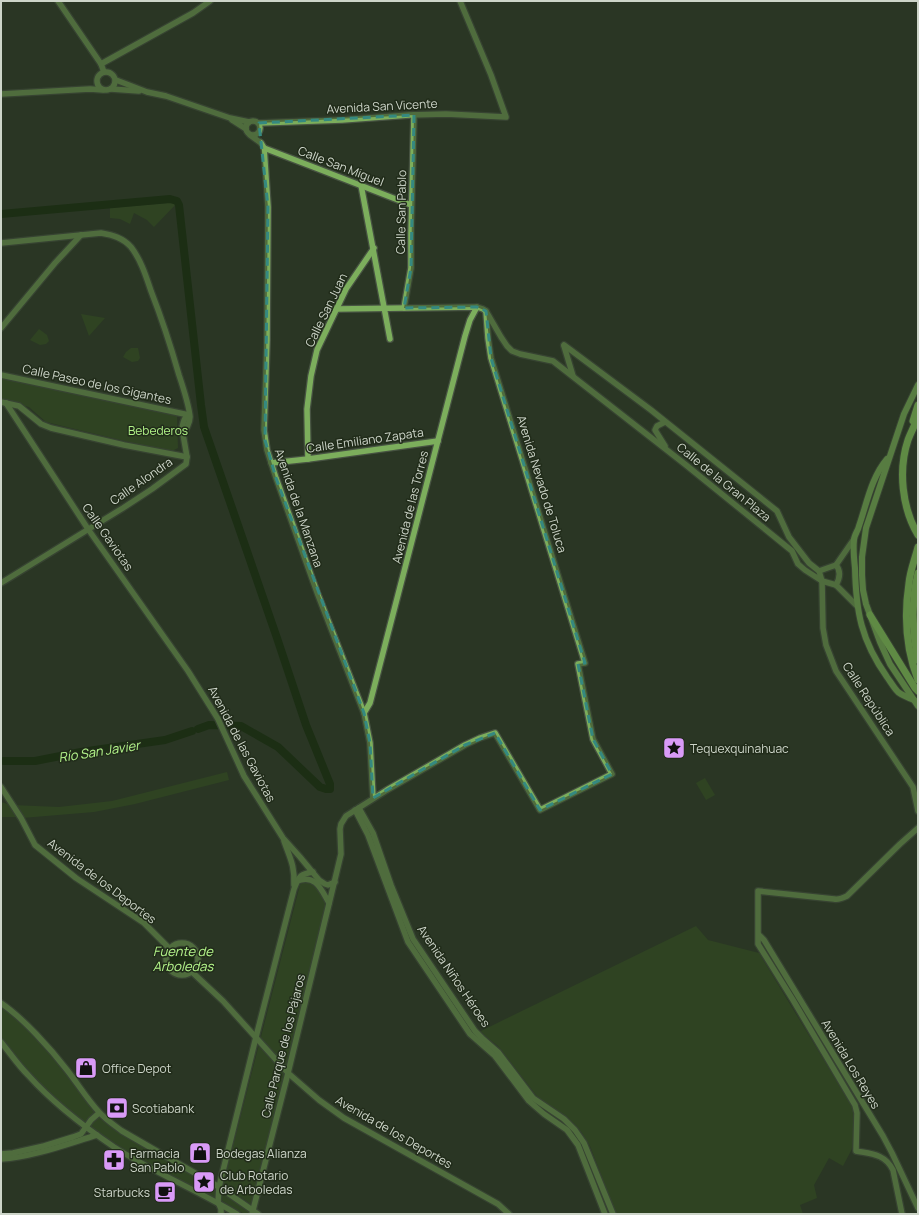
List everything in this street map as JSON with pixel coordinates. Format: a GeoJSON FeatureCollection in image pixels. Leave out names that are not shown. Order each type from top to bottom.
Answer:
{"type":"FeatureCollection","features":[{"type":"Feature","properties":{"kind":"highway"},"geometry":{"type":"LineString","coordinates":[[917,534],[910,519],[906,504],[903,473],[905,454],[918,405]]}},
{"type":"Feature","properties":{"kind":"highway"},"geometry":{"type":"LineString","coordinates":[[908,441],[918,417]]}},
{"type":"Feature","properties":{"kind":"highway"},"geometry":{"type":"LineString","coordinates":[[918,547],[909,581],[906,615],[910,650],[918,680]]}},
{"type":"Feature","properties":{"kind":"highway"},"geometry":{"type":"LineString","coordinates":[[918,573],[913,616],[918,660]]}},
{"type":"Feature","properties":{"kind":"highway"},"geometry":{"type":"LineString","coordinates":[[870,615],[914,688],[918,691]]}},
{"type":"Feature","properties":{"kind":"main road"},"geometry":{"type":"LineString","coordinates":[[916,703],[890,664],[870,615],[863,590],[862,557],[866,528],[904,414],[918,385]]}},
{"type":"Feature","properties":{"kind":"main road"},"geometry":{"type":"LineString","coordinates":[[890,456],[880,467],[867,499],[854,539],[855,587],[859,618],[876,661],[898,692],[916,703]]}},
{"type":"Feature","properties":{"kind":"street"},"geometry":{"type":"LineString","coordinates":[[58,1],[101,64],[104,72]]}},
{"type":"Feature","properties":{"kind":"street"},"geometry":{"type":"LineString","coordinates":[[101,64],[193,13],[210,1]]}},
{"type":"Feature","properties":{"kind":"street","name":"Avenida San Vicente"},"geometry":{"type":"LineString","coordinates":[[259,123],[446,114],[506,117],[491,75],[460,1]]}},
{"type":"Feature","properties":{"kind":"street"},"geometry":{"type":"LineString","coordinates":[[83,90],[93,84],[99,75],[104,72],[113,74],[116,80],[116,84],[111,90]]}},
{"type":"Feature","properties":{"kind":"street"},"geometry":{"type":"LineString","coordinates":[[97,78],[98,85],[102,90]]}},
{"type":"Feature","properties":{"kind":"street"},"geometry":{"type":"LineString","coordinates":[[116,80],[148,92],[166,96],[230,118],[249,122],[254,120],[259,123],[261,129],[256,135],[250,135]]}},
{"type":"Feature","properties":{"kind":"street"},"geometry":{"type":"LineString","coordinates":[[1,94],[96,89],[148,92]]}},
{"type":"Feature","properties":{"kind":"street","name":"Calle San Pablo"},"geometry":{"type":"LineString","coordinates":[[404,308],[410,275],[414,115]]}},
{"type":"Feature","properties":{"kind":"street"},"geometry":{"type":"LineString","coordinates":[[230,118],[246,129],[262,146]]}},
{"type":"Feature","properties":{"kind":"street"},"geometry":{"type":"LineString","coordinates":[[246,129],[246,125],[249,122]]}},
{"type":"Feature","properties":{"kind":"street","name":"Avenida de la Manzana"},"geometry":{"type":"LineString","coordinates":[[261,129],[262,146],[266,162],[268,218],[267,340],[264,430],[266,445],[318,596],[364,713],[370,743],[373,798]]}},
{"type":"Feature","properties":{"kind":"street","name":"Calle San Miguel"},"geometry":{"type":"LineString","coordinates":[[262,146],[411,205]]}},
{"type":"Feature","properties":{"kind":"street"},"geometry":{"type":"LineString","coordinates":[[361,186],[374,248],[390,339]]}},
{"type":"Feature","properties":{"kind":"street"},"geometry":{"type":"LineString","coordinates":[[1,243],[101,233],[110,234],[125,241],[141,264],[168,336],[186,398],[189,421],[183,434],[187,457],[124,445],[51,428],[41,424],[19,406],[4,402]]}},
{"type":"Feature","properties":{"kind":"street"},"geometry":{"type":"LineString","coordinates":[[1,328],[50,269],[81,235]]}},
{"type":"Feature","properties":{"kind":"street","name":"Calle San Juan"},"geometry":{"type":"LineString","coordinates":[[308,459],[307,410],[311,376],[317,350],[346,289],[374,248]]}},
{"type":"Feature","properties":{"kind":"street"},"geometry":{"type":"LineString","coordinates":[[336,309],[482,309]]}},
{"type":"Feature","properties":{"kind":"street","name":"Calle de la Gran Plaza"},"geometry":{"type":"LineString","coordinates":[[482,309],[507,346],[512,350],[520,354],[553,361],[792,551],[798,564],[805,570],[822,581],[836,585],[857,606]]}},
{"type":"Feature","properties":{"kind":"street","name":"Avenida de las Torres"},"geometry":{"type":"LineString","coordinates":[[364,713],[370,703],[465,336],[470,320],[482,309]]}},
{"type":"Feature","properties":{"kind":"street","name":"Avenida Nevado de Toluca"},"geometry":{"type":"LineString","coordinates":[[482,309],[491,358],[585,663],[578,664],[593,739],[612,774],[540,810]]}},
{"type":"Feature","properties":{"kind":"street","name":"Calle de la Gran Plaza"},"geometry":{"type":"LineString","coordinates":[[573,376],[564,345],[611,379],[777,511],[789,537],[808,563],[819,571]]}},
{"type":"Feature","properties":{"kind":"street","name":"Calle Paseo de los Gigantes"},"geometry":{"type":"LineString","coordinates":[[1,374],[189,415]]}},
{"type":"Feature","properties":{"kind":"street","name":"Calle Gaviotas"},"geometry":{"type":"LineString","coordinates":[[4,402],[88,529],[195,682]]}},
{"type":"Feature","properties":{"kind":"street"},"geometry":{"type":"LineString","coordinates":[[665,422],[657,426],[655,430],[668,451]]}},
{"type":"Feature","properties":{"kind":"street","name":"Calle Emiliano Zapata"},"geometry":{"type":"LineString","coordinates":[[271,463],[438,441]]}},
{"type":"Feature","properties":{"kind":"street","name":"Calle Alondra"},"geometry":{"type":"LineString","coordinates":[[1,583],[152,489],[186,464],[187,457]]}},
{"type":"Feature","properties":{"kind":"street"},"geometry":{"type":"LineString","coordinates":[[819,571],[836,565],[854,539]]}},
{"type":"Feature","properties":{"kind":"street"},"geometry":{"type":"LineString","coordinates":[[836,565],[839,568],[840,575],[836,585]]}},
{"type":"Feature","properties":{"kind":"street","name":"Calle República"},"geometry":{"type":"LineString","coordinates":[[819,571],[822,581],[823,628],[826,645],[836,671],[913,787],[918,811]]}},
{"type":"Feature","properties":{"kind":"street","name":"Avenida de las Gaviotas"},"geometry":{"type":"LineString","coordinates":[[195,682],[218,719],[244,776],[283,838],[294,866],[294,889]]}},
{"type":"Feature","properties":{"kind":"street","name":"Calle Parque de los Pájaros"},"geometry":{"type":"LineString","coordinates":[[254,1213],[341,854],[340,829],[346,816],[373,798],[465,744],[495,733],[540,810]]}},
{"type":"Feature","properties":{"kind":"street","name":"Avenida de los Deportes"},"geometry":{"type":"LineString","coordinates":[[1,787],[21,818],[35,845],[76,878],[144,923],[170,949]]}},
{"type":"Feature","properties":{"kind":"street","name":"Avenida Niños Héroes"},"geometry":{"type":"LineString","coordinates":[[357,809],[373,832],[391,885],[413,939],[475,1031],[498,1052],[533,1098],[564,1119],[575,1130],[584,1143],[613,1214]]}},
{"type":"Feature","properties":{"kind":"street","name":"Avenida Niños Héroes"},"geometry":{"type":"LineString","coordinates":[[357,809],[408,942],[470,1034],[495,1056],[529,1101],[544,1114],[567,1130],[578,1145],[605,1214]]}},
{"type":"Feature","properties":{"kind":"street","name":"Avenida Los Reyes"},"geometry":{"type":"LineString","coordinates":[[902,1214],[893,1170],[888,1162],[879,1156],[856,1151],[857,1113],[855,1105],[758,944],[758,891],[839,900],[848,896],[918,828]]}},
{"type":"Feature","properties":{"kind":"street","name":"Avenida de las Gaviotas"},"geometry":{"type":"LineString","coordinates":[[283,838],[319,880],[328,885],[334,882]]}},
{"type":"Feature","properties":{"kind":"street"},"geometry":{"type":"LineString","coordinates":[[221,1214],[221,1209],[218,1202],[220,1187],[256,1037],[294,889],[302,874],[312,872]]}},
{"type":"Feature","properties":{"kind":"street"},"geometry":{"type":"LineString","coordinates":[[297,882],[304,879],[312,880],[319,887],[329,903]]}},
{"type":"Feature","properties":{"kind":"street","name":"Avenida Los Reyes"},"geometry":{"type":"LineString","coordinates":[[759,934],[883,1136],[918,1208]]}},
{"type":"Feature","properties":{"kind":"street"},"geometry":{"type":"LineString","coordinates":[[186,943],[197,952],[197,965],[192,972],[179,974],[170,969],[166,959],[167,954],[173,946],[186,943]]}},
{"type":"Feature","properties":{"kind":"street","name":"Avenida de los Deportes"},"geometry":{"type":"LineString","coordinates":[[192,972],[223,1001],[288,1073],[319,1100],[344,1118],[498,1204],[509,1214]]}},
{"type":"Feature","properties":{"kind":"street"},"geometry":{"type":"LineString","coordinates":[[1,1003],[10,1009],[66,1068],[99,1113],[122,1131],[220,1187],[254,1213]]}},
{"type":"Feature","properties":{"kind":"street"},"geometry":{"type":"LineString","coordinates":[[1,1042],[33,1080],[60,1106],[97,1135],[136,1160],[218,1202],[237,1214]]}},
{"type":"Feature","properties":{"kind":"street"},"geometry":{"type":"LineString","coordinates":[[1,1154],[21,1152],[73,1138],[81,1134],[91,1120],[99,1113]]}},
{"type":"Feature","properties":{"kind":"street"},"geometry":{"type":"LineString","coordinates":[[1,1159],[13,1158],[46,1150],[97,1135]]}},
{"type":"Feature","properties":{"kind":"street"},"geometry":{"type":"LineString","coordinates":[[596,1191],[603,1188]]}},
{"type":"Feature","properties":{"kind":"highlighted area"},"geometry":{"type":"Polygon","coordinates":[[[414,115],[411,268],[404,308],[477,307],[486,311],[491,358],[585,663],[578,664],[593,739],[612,774],[540,810],[495,733],[465,745],[373,798],[370,743],[364,713],[276,478],[265,440],[268,207],[259,123],[414,115]]]}},
{"type":"Feature","properties":{"kind":"green space"},"geometry":{"type":"Polygon","coordinates":[[[178,202],[154,227],[147,220],[134,213],[130,224],[120,219],[110,218],[110,208],[178,202]]]}},
{"type":"Feature","properties":{"kind":"green space"},"geometry":{"type":"Polygon","coordinates":[[[81,314],[105,318],[89,336],[81,314]]]}},
{"type":"Feature","properties":{"kind":"green space"},"geometry":{"type":"Polygon","coordinates":[[[39,329],[47,335],[49,341],[46,344],[40,345],[30,340],[39,329]]]}},
{"type":"Feature","properties":{"kind":"green space"},"geometry":{"type":"Polygon","coordinates":[[[131,348],[138,348],[140,358],[138,361],[132,362],[123,357],[131,348]]]}},
{"type":"Feature","properties":{"kind":"green space","name":"Bebederos"},"geometry":{"type":"Polygon","coordinates":[[[1,377],[177,416],[178,448],[170,452],[46,422],[29,407],[1,400],[1,377]]]}},
{"type":"Feature","properties":{"kind":"green space"},"geometry":{"type":"Polygon","coordinates":[[[227,772],[229,780],[135,804],[94,812],[22,818],[12,805],[59,807],[112,801],[227,772]]]}},
{"type":"Feature","properties":{"kind":"green space"},"geometry":{"type":"Polygon","coordinates":[[[705,778],[715,795],[706,800],[696,783],[705,778]]]}},
{"type":"Feature","properties":{"kind":"green space"},"geometry":{"type":"Polygon","coordinates":[[[1,802],[11,805],[20,817],[1,817],[1,802]]]}},
{"type":"Feature","properties":{"kind":"green space"},"geometry":{"type":"Polygon","coordinates":[[[307,879],[320,890],[326,905],[253,1206],[224,1186],[224,1181],[301,881],[307,879]]]}},
{"type":"Feature","properties":{"kind":"green space"},"geometry":{"type":"Polygon","coordinates":[[[696,926],[708,940],[759,953],[853,1108],[855,1114],[854,1145],[843,1166],[829,1158],[814,1185],[817,1198],[800,1205],[803,1214],[616,1214],[590,1146],[582,1133],[574,1124],[542,1101],[498,1046],[481,1033],[481,1031],[696,926]]]}},
{"type":"Feature","properties":{"kind":"green space"},"geometry":{"type":"Polygon","coordinates":[[[1,1004],[38,1038],[99,1114],[218,1188],[214,1199],[136,1159],[60,1106],[1,1045],[1,1004]]]}},
{"type":"Feature","properties":{"kind":"green space"},"geometry":{"type":"Polygon","coordinates":[[[222,1194],[225,1194],[252,1212],[251,1214],[244,1214],[221,1200],[222,1194]]]}},
{"type":"Feature","properties":{"kind":"water","name":"Fuente de Arboledas"},"geometry":{"type":"Polygon","coordinates":[[[183,945],[193,949],[197,959],[193,969],[183,973],[173,969],[169,959],[173,949],[183,945]]]}},
{"type":"Feature","properties":{"kind":"waterway"},"geometry":{"type":"LineString","coordinates":[[1,214],[170,199],[177,201],[179,205],[204,427],[306,725],[330,784],[330,789],[320,787],[278,747],[241,726],[209,725],[198,729]]}},
{"type":"Feature","properties":{"kind":"waterway","name":"Río San Javier"},"geometry":{"type":"LineString","coordinates":[[4,761],[35,761],[81,752],[165,740],[192,731]]}},
{"type":"Feature","properties":{"kind":"place","name":"Tequexquinahuac"},"geometry":{"type":"Point","coordinates":[674,748]}},
{"type":"Feature","properties":{"kind":"place","name":"Office Depot"},"geometry":{"type":"Point","coordinates":[86,1068]}},
{"type":"Feature","properties":{"kind":"place","name":"Scotiabank"},"geometry":{"type":"Point","coordinates":[117,1108]}},
{"type":"Feature","properties":{"kind":"place","name":"Bodegas Alianza"},"geometry":{"type":"Point","coordinates":[200,1153]}},
{"type":"Feature","properties":{"kind":"place","name":"Farmacia San Pablo"},"geometry":{"type":"Point","coordinates":[114,1160]}},
{"type":"Feature","properties":{"kind":"place","name":"Club Rotario de Arboledas"},"geometry":{"type":"Point","coordinates":[204,1182]}},
{"type":"Feature","properties":{"kind":"place","name":"Starbucks"},"geometry":{"type":"Point","coordinates":[165,1192]}}]}
